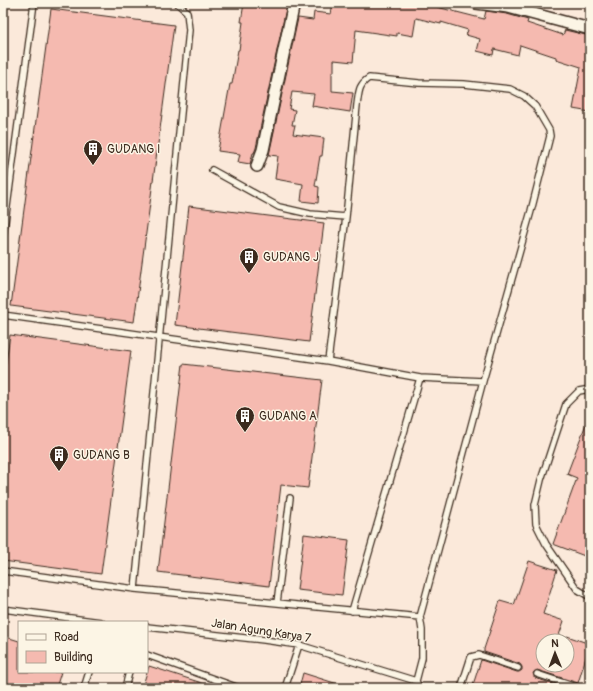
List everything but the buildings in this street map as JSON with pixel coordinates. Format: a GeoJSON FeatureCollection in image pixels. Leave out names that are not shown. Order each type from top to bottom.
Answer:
{"type":"FeatureCollection","features":[{"type":"Feature","properties":{"kind":"street"},"geometry":{"type":"LineString","coordinates":[[257,166],[263,150],[294,3]]}},
{"type":"Feature","properties":{"kind":"street"},"geometry":{"type":"LineString","coordinates":[[476,3],[508,5],[590,29]]}},
{"type":"Feature","properties":{"kind":"lane"},"geometry":{"type":"LineString","coordinates":[[3,237],[34,3]]}},
{"type":"Feature","properties":{"kind":"lane"},"geometry":{"type":"LineString","coordinates":[[135,589],[189,30],[187,12],[177,3]]}},
{"type":"Feature","properties":{"kind":"lane"},"geometry":{"type":"LineString","coordinates":[[328,361],[346,217],[359,89],[362,82],[369,78],[419,83],[464,84],[510,89],[524,96],[535,106],[549,130],[550,136],[531,211],[483,381],[420,617],[422,630],[422,658],[416,681],[419,688]]}},
{"type":"Feature","properties":{"kind":"lane"},"geometry":{"type":"LineString","coordinates":[[212,170],[279,207],[310,214],[346,217]]}},
{"type":"Feature","properties":{"kind":"lane"},"geometry":{"type":"LineString","coordinates":[[3,315],[328,361],[420,378],[483,381]]}},
{"type":"Feature","properties":{"kind":"lane"},"geometry":{"type":"LineString","coordinates":[[352,611],[420,378]]}},
{"type":"Feature","properties":{"kind":"lane"},"geometry":{"type":"LineString","coordinates":[[590,389],[579,391],[566,404],[541,480],[535,505],[536,524],[546,544],[577,589],[590,597]]}},
{"type":"Feature","properties":{"kind":"lane"},"geometry":{"type":"LineString","coordinates":[[277,603],[290,498]]}},
{"type":"Feature","properties":{"kind":"lane"},"geometry":{"type":"LineString","coordinates":[[3,571],[135,589],[420,617]]}},
{"type":"Feature","properties":{"kind":"lane"},"geometry":{"type":"LineString","coordinates":[[3,609],[93,621]]}},
{"type":"Feature","properties":{"kind":"lane","name":"Jalan Agung Karya 7"},"geometry":{"type":"LineString","coordinates":[[148,627],[264,640],[299,646],[416,681]]}},
{"type":"Feature","properties":{"kind":"lane"},"geometry":{"type":"LineString","coordinates":[[285,688],[299,646]]}},
{"type":"Feature","properties":{"kind":"lane"},"geometry":{"type":"LineString","coordinates":[[148,655],[239,688]]}},
{"type":"Feature","properties":{"kind":"lane"},"geometry":{"type":"LineString","coordinates":[[460,688],[471,657],[475,655],[518,668]]}},
{"type":"Feature","properties":{"kind":"lane"},"geometry":{"type":"LineString","coordinates":[[84,688],[89,673]]}},
{"type":"Feature","properties":{"kind":"lane"},"geometry":{"type":"LineString","coordinates":[[125,688],[129,673]]}},
{"type":"Feature","properties":{"kind":"lane"},"geometry":{"type":"LineString","coordinates":[[537,674],[579,688]]}},
{"type":"Feature","properties":{"kind":"place","name":"GUDANG I"},"geometry":{"type":"Point","coordinates":[93,166]}},
{"type":"Feature","properties":{"kind":"place","name":"GUDANG J"},"geometry":{"type":"Point","coordinates":[249,274]}},
{"type":"Feature","properties":{"kind":"place","name":"GUDANG A"},"geometry":{"type":"Point","coordinates":[245,433]}},
{"type":"Feature","properties":{"kind":"place","name":"GUDANG B"},"geometry":{"type":"Point","coordinates":[59,472]}}]}
